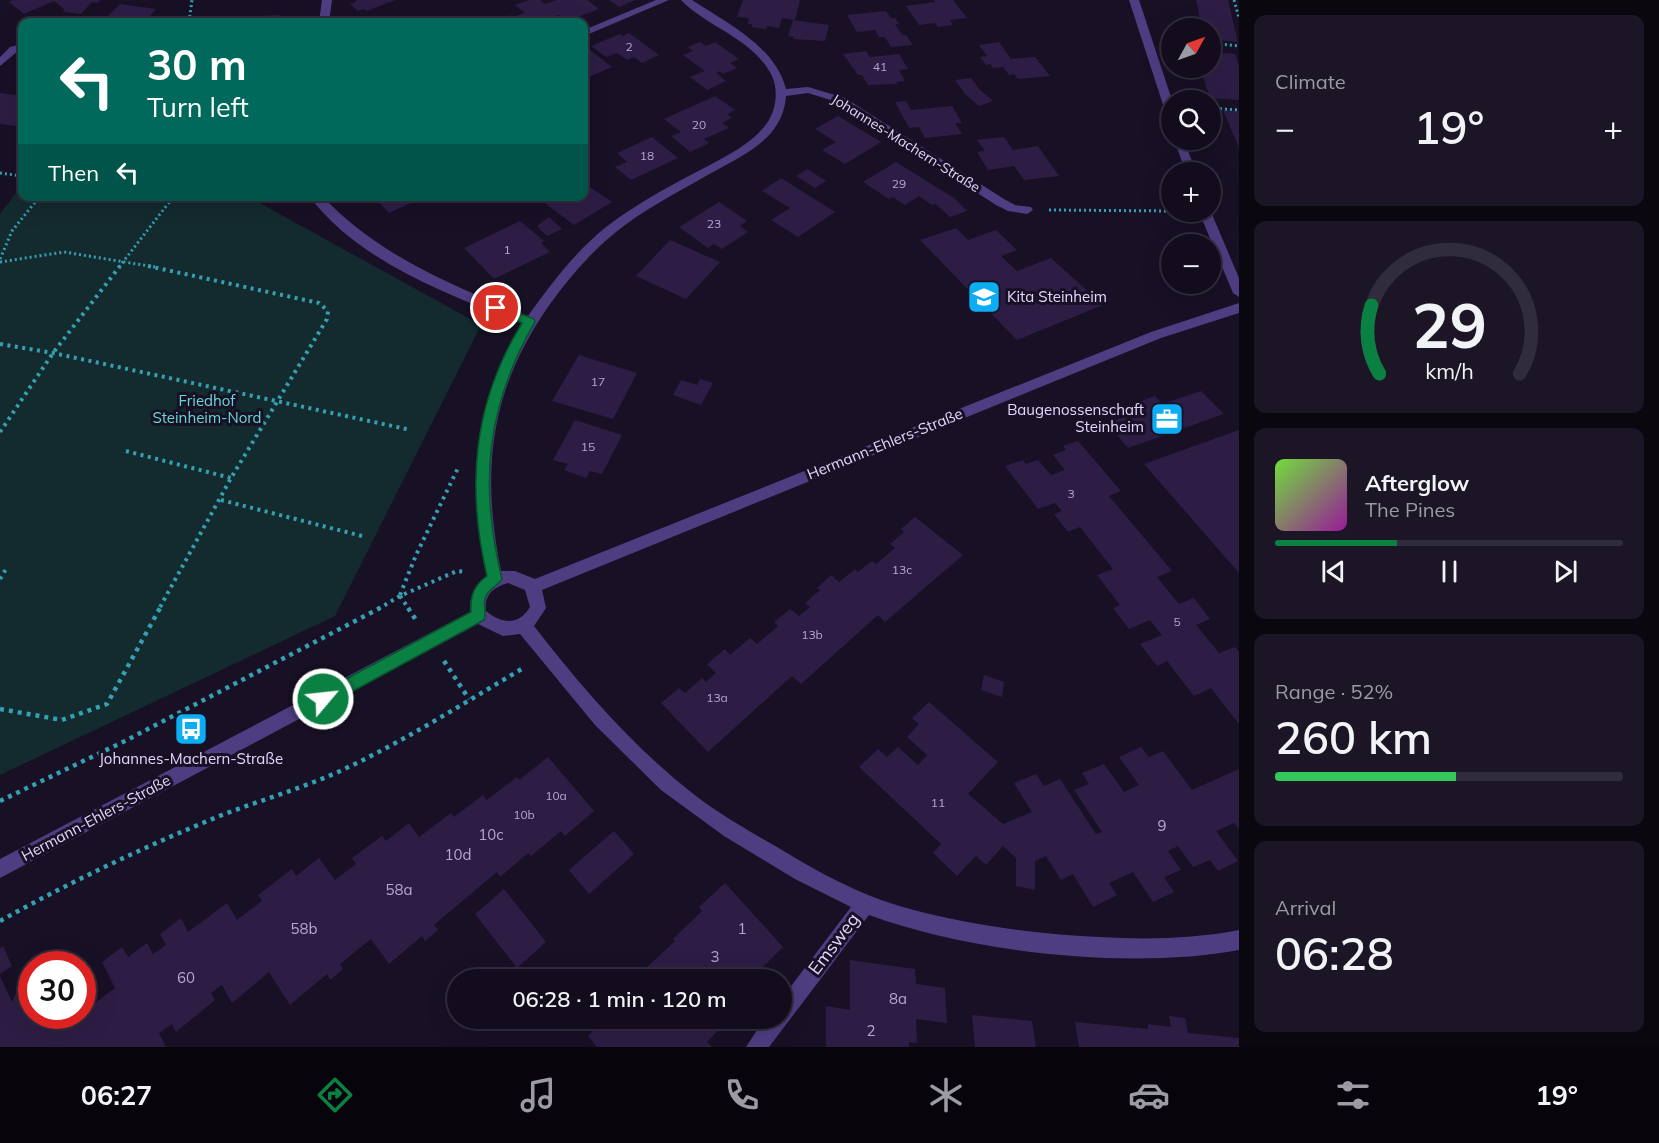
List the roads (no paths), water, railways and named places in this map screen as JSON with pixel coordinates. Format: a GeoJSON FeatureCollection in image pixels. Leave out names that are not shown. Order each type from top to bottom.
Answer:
{"type":"FeatureCollection","features":[{"type":"Feature","properties":{"kind":"street"},"geometry":{"type":"LineString","coordinates":[[325,18],[327,0]]}},
{"type":"Feature","properties":{"kind":"street"},"geometry":{"type":"LineString","coordinates":[[588,31],[664,0]]}},
{"type":"Feature","properties":{"kind":"street"},"geometry":{"type":"LineString","coordinates":[[495,579],[486,543],[482,506],[486,430],[502,376],[529,322],[571,268],[608,232],[641,208],[758,140],[773,123],[779,109],[782,93],[776,72],[763,56],[686,0]]}},
{"type":"Feature","properties":{"kind":"street"},"geometry":{"type":"LineString","coordinates":[[1134,0],[1162,90]]}},
{"type":"Feature","properties":{"kind":"street"},"geometry":{"type":"LineString","coordinates":[[0,63],[18,48]]}},
{"type":"Feature","properties":{"kind":"street","name":"Johannes-Machern-Straße"},"geometry":{"type":"LineString","coordinates":[[782,93],[808,90],[841,100],[1000,202],[1027,210]]}},
{"type":"Feature","properties":{"kind":"street"},"geometry":{"type":"LineString","coordinates":[[320,201],[352,231],[424,276],[529,322]]}},
{"type":"Feature","properties":{"kind":"street"},"geometry":{"type":"LineString","coordinates":[[1209,222],[1239,293]]}},
{"type":"Feature","properties":{"kind":"street","name":"Hermann-Ehlers-Straße"},"geometry":{"type":"LineString","coordinates":[[533,587],[1156,335],[1239,308]]}},
{"type":"Feature","properties":{"kind":"street"},"geometry":{"type":"LineString","coordinates":[[508,576],[521,578],[533,587],[537,594],[538,608],[523,625],[500,630],[490,626],[479,615],[477,599],[483,587],[495,579],[508,576]]}},
{"type":"Feature","properties":{"kind":"street","name":"Hermann-Ehlers-Straße"},"geometry":{"type":"LineString","coordinates":[[0,869],[479,615]]}},
{"type":"Feature","properties":{"kind":"street"},"geometry":{"type":"LineString","coordinates":[[523,625],[546,655],[653,771],[693,805],[789,866],[826,886],[895,915],[998,938],[1138,950],[1219,945],[1239,940]]}},
{"type":"Feature","properties":{"kind":"street","name":"Emsweg"},"geometry":{"type":"LineString","coordinates":[[792,1001],[866,903]]}},
{"type":"Feature","properties":{"kind":"street"},"geometry":{"type":"LineString","coordinates":[[756,1047],[770,1029]]}},
{"type":"Feature","properties":{"kind":"place","name":"Kita Steinheim"},"geometry":{"type":"Point","coordinates":[984,297]}},
{"type":"Feature","properties":{"kind":"place","name":"Baugenossenschaft Steinheim"},"geometry":{"type":"Point","coordinates":[1167,419]}},
{"type":"Feature","properties":{"kind":"place","name":"Johannes-Machern-Straße"},"geometry":{"type":"Point","coordinates":[191,729]}},
{"type":"Feature","properties":{"kind":"park label","name":"Friedhof Steinheim-Nord"},"geometry":{"type":"Point","coordinates":[207,410]}}]}
